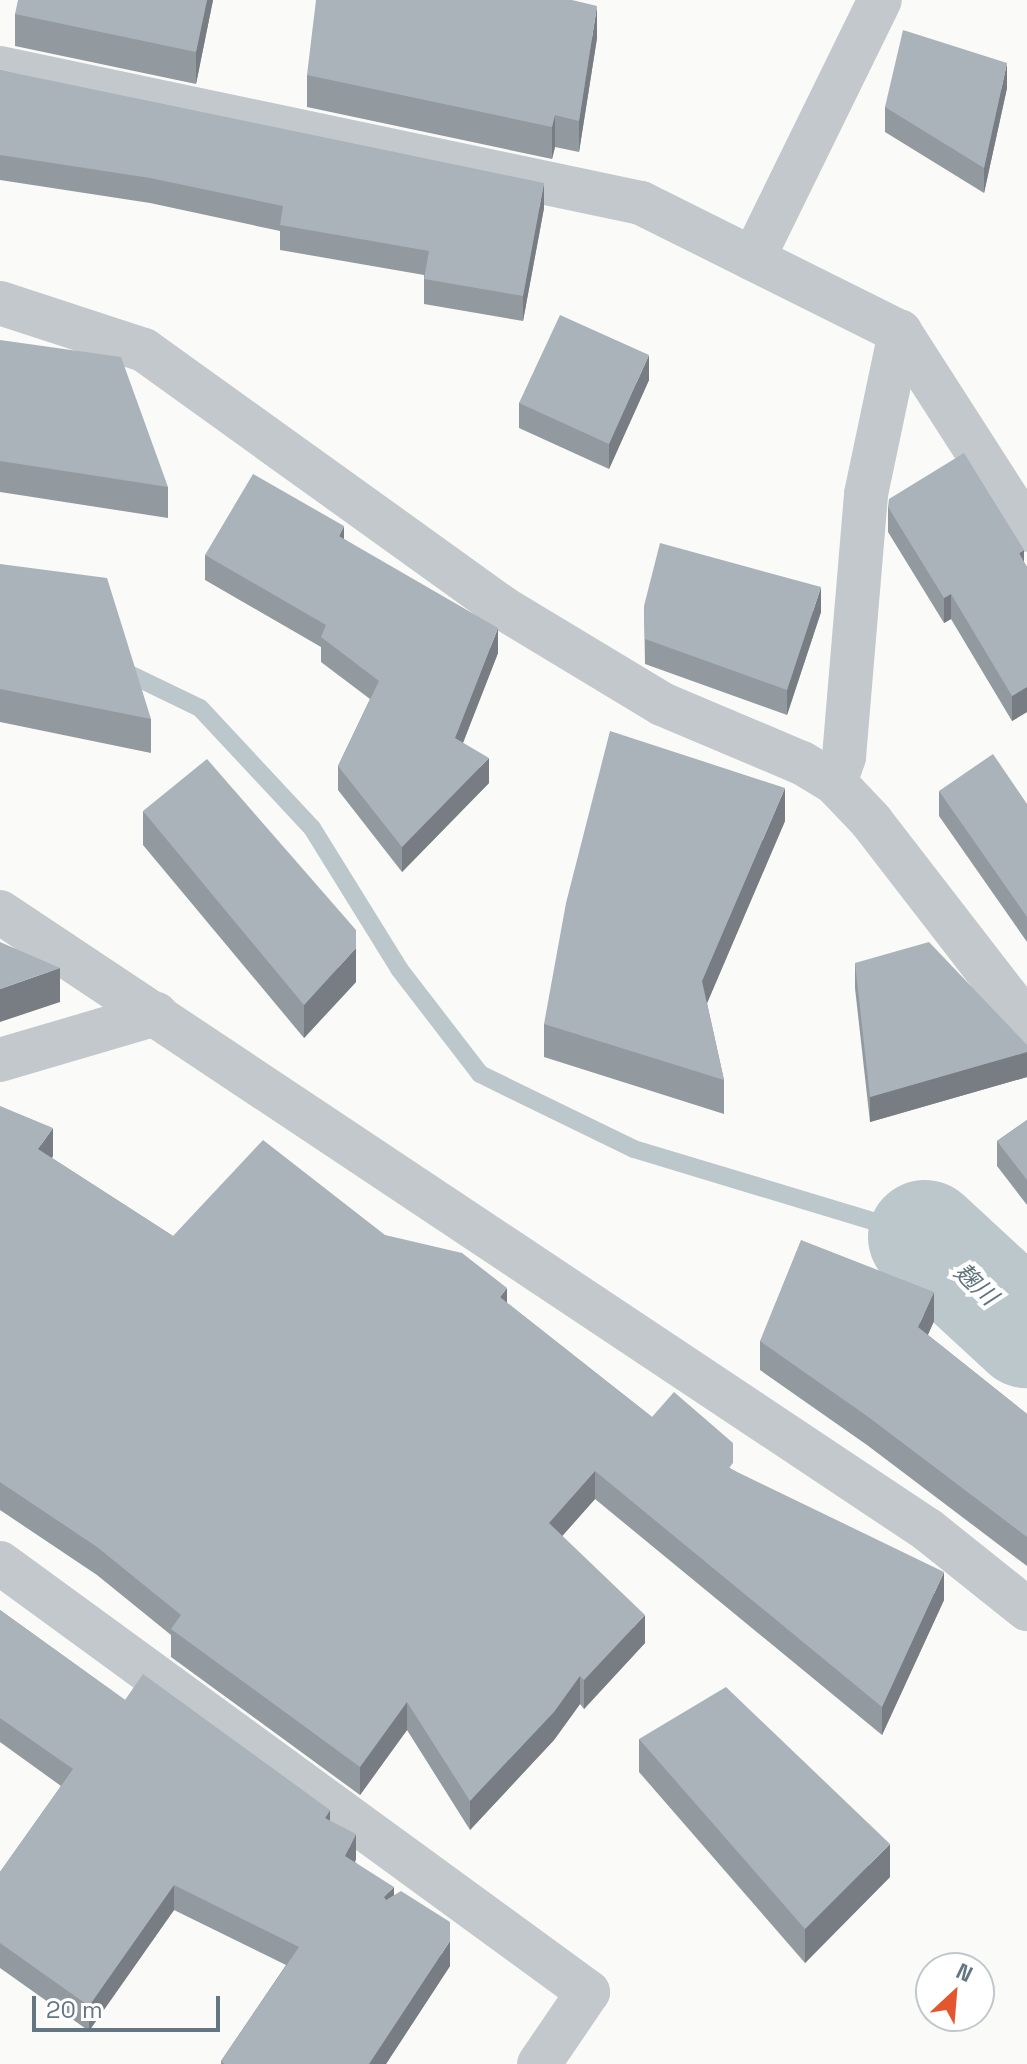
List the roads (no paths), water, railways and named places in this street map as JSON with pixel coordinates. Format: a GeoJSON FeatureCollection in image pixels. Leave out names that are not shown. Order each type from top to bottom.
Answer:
{"type":"FeatureCollection","features":[{"type":"Feature","properties":{"kind":"street"},"geometry":{"type":"LineString","coordinates":[[753,259],[880,0]]}},
{"type":"Feature","properties":{"kind":"street"},"geometry":{"type":"LineString","coordinates":[[0,68],[641,203],[900,332],[1027,530]]}},
{"type":"Feature","properties":{"kind":"street"},"geometry":{"type":"LineString","coordinates":[[0,303],[144,350],[503,608],[662,704],[802,763],[835,783],[871,821],[1027,1023]]}},
{"type":"Feature","properties":{"kind":"street"},"geometry":{"type":"LineString","coordinates":[[835,783],[844,757],[866,494],[900,332]]}},
{"type":"Feature","properties":{"kind":"street"},"geometry":{"type":"LineString","coordinates":[[0,912],[156,1014],[290,1108],[501,1242],[928,1530],[1027,1609]]}},
{"type":"Feature","properties":{"kind":"street"},"geometry":{"type":"LineString","coordinates":[[0,1060],[156,1014]]}},
{"type":"Feature","properties":{"kind":"street"},"geometry":{"type":"LineString","coordinates":[[0,1563],[588,1992],[539,2064]]}},
{"type":"Feature","properties":{"kind":"waterway"},"geometry":{"type":"LineString","coordinates":[[115,667],[200,708],[312,828],[400,970],[480,1074],[634,1149],[925,1237]]}},
{"type":"Feature","properties":{"kind":"waterway","name":"麹川"},"geometry":{"type":"LineString","coordinates":[[925,1237],[1027,1331]]}}]}
